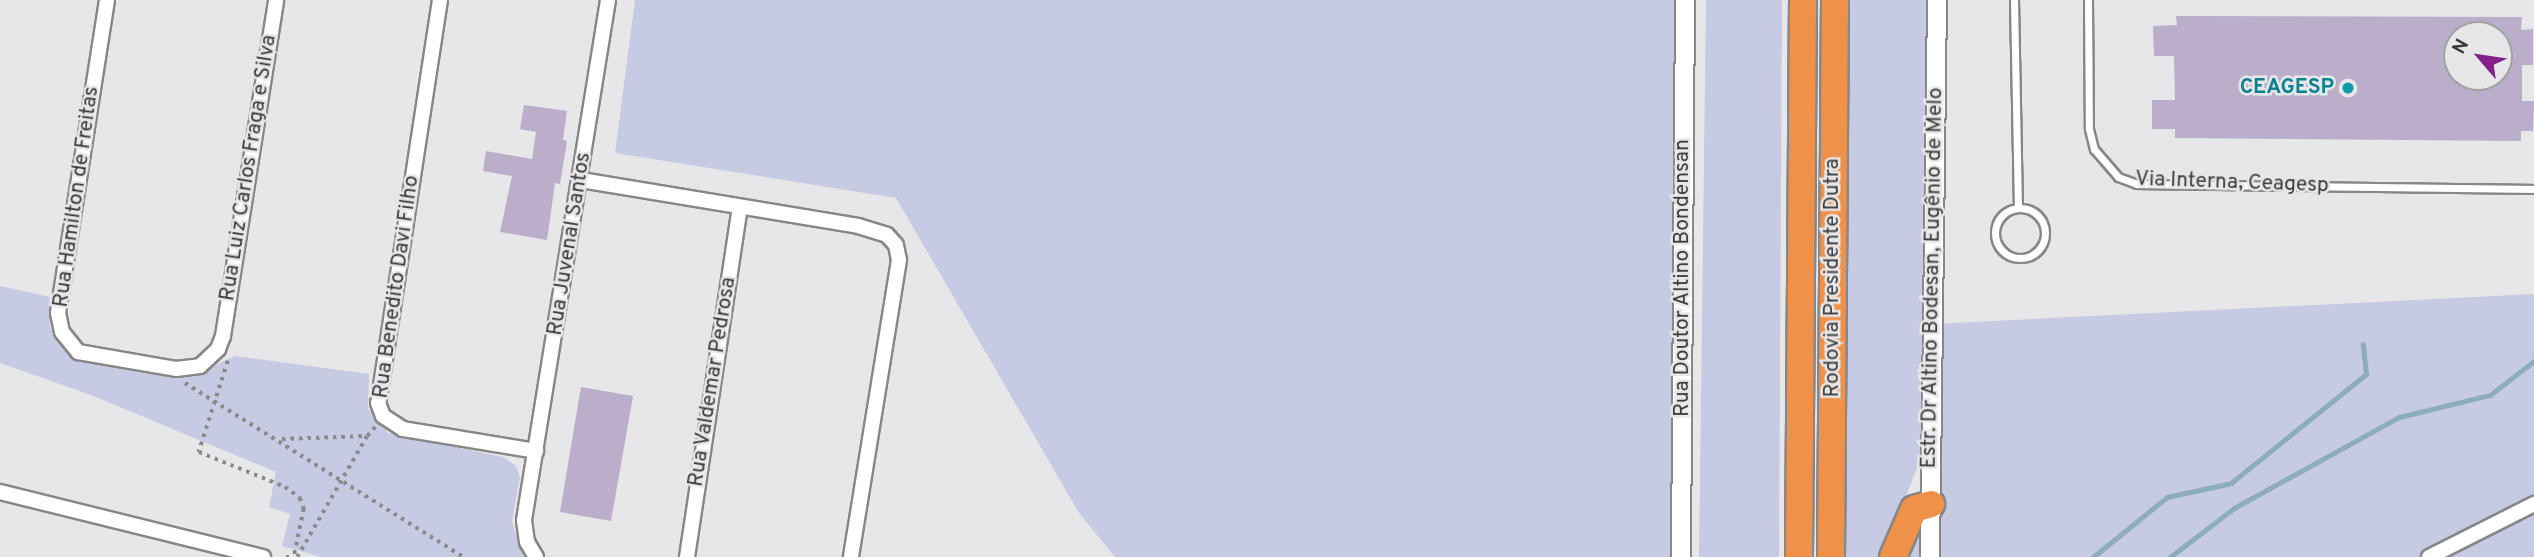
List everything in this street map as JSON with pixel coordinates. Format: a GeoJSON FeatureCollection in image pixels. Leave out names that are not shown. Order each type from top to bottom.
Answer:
{"type":"FeatureCollection","features":[{"type":"Feature","properties":{"kind":"highway","name":"Rodovia Presidente Dutra"},"geometry":{"type":"LineString","coordinates":[[1799,557],[1803,0]]}},
{"type":"Feature","properties":{"kind":"highway","name":"Rodovia Presidente Dutra"},"geometry":{"type":"LineString","coordinates":[[1831,557],[1835,0]]}},
{"type":"Feature","properties":{"kind":"highway"},"geometry":{"type":"LineString","coordinates":[[1893,557],[1914,509],[1931,504]]}},
{"type":"Feature","properties":{"kind":"street","name":"Rua Hamilton de Freitas"},"geometry":{"type":"LineString","coordinates":[[107,0],[58,313],[62,332],[78,352],[176,369],[200,366],[221,342]]}},
{"type":"Feature","properties":{"kind":"street","name":"Rua Luiz Carlos Fraga e Silva"},"geometry":{"type":"LineString","coordinates":[[221,342],[276,0]]}},
{"type":"Feature","properties":{"kind":"street","name":"Rua Benedito Davi Filho"},"geometry":{"type":"LineString","coordinates":[[440,0],[379,388],[383,416],[403,429],[536,452]]}},
{"type":"Feature","properties":{"kind":"street","name":"Rua Juvenal Santos"},"geometry":{"type":"LineString","coordinates":[[536,557],[524,531],[529,488],[581,180],[608,0]]}},
{"type":"Feature","properties":{"kind":"street","name":"Rua Doutor Altino Bondensan"},"geometry":{"type":"LineString","coordinates":[[1682,557],[1685,0]]}},
{"type":"Feature","properties":{"kind":"street","name":"Estr. Dr Altino Bodesan, Eugênio de Melo"},"geometry":{"type":"LineString","coordinates":[[1930,557],[1937,0]]}},
{"type":"Feature","properties":{"kind":"street"},"geometry":{"type":"LineString","coordinates":[[581,180],[872,229],[896,245],[899,261],[851,557]]}},
{"type":"Feature","properties":{"kind":"street","name":"Rua Valdemar Pedrosa"},"geometry":{"type":"LineString","coordinates":[[687,557],[740,207]]}},
{"type":"Feature","properties":{"kind":"street"},"geometry":{"type":"LineString","coordinates":[[0,492],[263,557]]}},
{"type":"Feature","properties":{"kind":"street"},"geometry":{"type":"LineString","coordinates":[[2429,557],[2534,504]]}},
{"type":"Feature","properties":{"kind":"lane"},"geometry":{"type":"LineString","coordinates":[[2014,0],[2018,208]]}},
{"type":"Feature","properties":{"kind":"lane"},"geometry":{"type":"LineString","coordinates":[[2089,4],[2096,0]]}},
{"type":"Feature","properties":{"kind":"lane","name":"Via Interna, Ceagesp"},"geometry":{"type":"LineString","coordinates":[[2089,4],[2089,129],[2099,156],[2118,177],[2137,184],[2534,189]]}},
{"type":"Feature","properties":{"kind":"lane"},"geometry":{"type":"LineString","coordinates":[[2018,208],[2038,216],[2045,236],[2041,247],[2022,258],[2011,257],[1996,241],[1999,219],[2018,208]]}},
{"type":"Feature","properties":{"kind":"path"},"geometry":{"type":"LineString","coordinates":[[221,342],[230,363],[199,452],[285,487],[300,498],[304,509],[291,557]]}},
{"type":"Feature","properties":{"kind":"path"},"geometry":{"type":"LineString","coordinates":[[176,369],[185,383],[280,439],[339,481],[463,557]]}},
{"type":"Feature","properties":{"kind":"path"},"geometry":{"type":"LineString","coordinates":[[291,557],[367,436],[383,416]]}},
{"type":"Feature","properties":{"kind":"path"},"geometry":{"type":"LineString","coordinates":[[280,439],[367,436]]}},
{"type":"Feature","properties":{"kind":"shaded area"},"geometry":{"type":"Polygon","coordinates":[[[635,0],[1686,0],[1676,557],[1115,557],[1079,513],[896,198],[615,153],[635,0]]]}},
{"type":"Feature","properties":{"kind":"shaded area"},"geometry":{"type":"Polygon","coordinates":[[[1706,0],[1782,0],[1779,557],[1699,557],[1706,0]]]}},
{"type":"Feature","properties":{"kind":"shaded area"},"geometry":{"type":"Polygon","coordinates":[[[1835,0],[1937,0],[1933,324],[2534,294],[2534,557],[1933,557],[1931,434],[1881,557],[1844,557],[1831,458],[1835,0]]]}},
{"type":"Feature","properties":{"kind":"shaded area"},"geometry":{"type":"Polygon","coordinates":[[[0,286],[50,297],[50,327],[60,345],[76,356],[165,376],[199,373],[235,356],[369,374],[368,409],[388,433],[503,457],[516,466],[520,477],[512,522],[524,557],[322,557],[282,546],[290,514],[269,507],[276,472],[91,395],[0,363],[0,286]]]}},
{"type":"Feature","properties":{"kind":"shaded area"},"geometry":{"type":"Polygon","coordinates":[[[1921,505],[1930,557],[1893,557],[1921,505]]]}},
{"type":"Feature","properties":{"kind":"building","name":"CEAGESP"},"geometry":{"type":"Polygon","coordinates":[[[2176,16],[2522,17],[2521,30],[2533,29],[2533,65],[2522,65],[2522,101],[2534,101],[2533,131],[2521,131],[2521,141],[2175,138],[2175,129],[2152,129],[2152,100],[2175,100],[2174,56],[2154,56],[2153,26],[2177,25],[2176,16]]]}},
{"type":"Feature","properties":{"kind":"building"},"geometry":{"type":"Polygon","coordinates":[[[524,105],[567,111],[563,140],[567,141],[560,184],[555,183],[547,240],[500,232],[512,176],[483,171],[486,151],[532,159],[536,132],[520,129],[524,105]]]}},
{"type":"Feature","properties":{"kind":"building"},"geometry":{"type":"Polygon","coordinates":[[[581,387],[633,396],[611,521],[560,512],[581,387]]]}},
{"type":"Feature","properties":{"kind":"waterway"},"geometry":{"type":"LineString","coordinates":[[2093,557],[2167,497],[2231,483],[2366,374],[2363,344]]}},
{"type":"Feature","properties":{"kind":"waterway"},"geometry":{"type":"LineString","coordinates":[[2170,557],[2234,508],[2399,417],[2490,395],[2534,361]]}},
{"type":"Feature","properties":{"kind":"place","name":"CEAGESP"},"geometry":{"type":"Point","coordinates":[2348,88]}}]}
